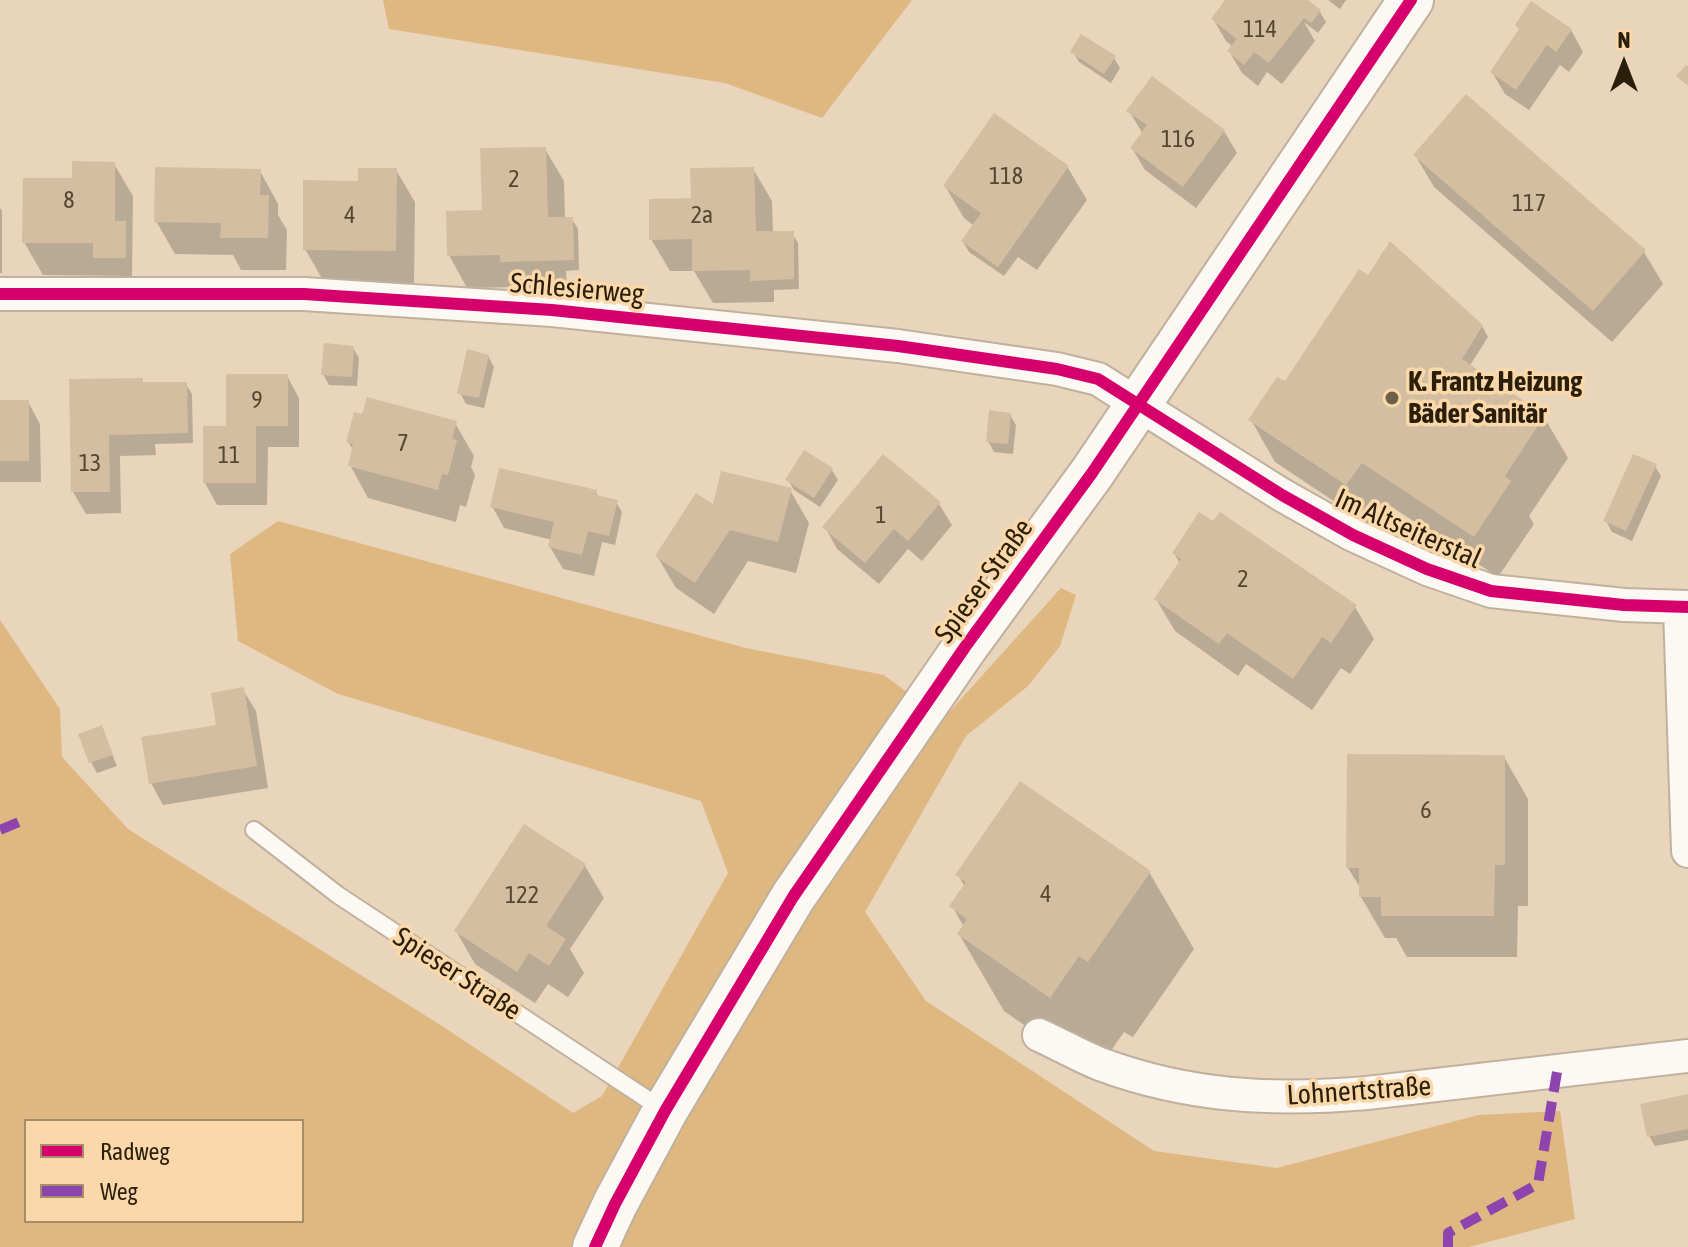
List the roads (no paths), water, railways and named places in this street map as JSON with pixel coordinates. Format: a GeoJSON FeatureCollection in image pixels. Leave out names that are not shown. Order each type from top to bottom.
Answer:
{"type":"FeatureCollection","features":[{"type":"Feature","properties":{"kind":"street","name":"Spieser Straße"},"geometry":{"type":"LineString","coordinates":[[595,1247],[665,1111],[802,884],[956,659],[1043,542],[1139,404],[1411,0]]}},
{"type":"Feature","properties":{"kind":"street","name":"Schlesierweg"},"geometry":{"type":"LineString","coordinates":[[0,294],[304,294],[552,310],[898,346],[1057,369],[1098,379],[1139,404]]}},
{"type":"Feature","properties":{"kind":"street","name":"Im Altseiterstal"},"geometry":{"type":"LineString","coordinates":[[1139,404],[1282,495],[1353,535],[1427,569],[1491,591],[1684,608]]}},
{"type":"Feature","properties":{"kind":"street"},"geometry":{"type":"LineString","coordinates":[[1684,608],[1688,851]]}},
{"type":"Feature","properties":{"kind":"street","name":"Lohnertstraße"},"geometry":{"type":"LineString","coordinates":[[1039,1035],[1099,1063],[1154,1080],[1210,1093],[1258,1097],[1367,1093],[1688,1056]]}},
{"type":"Feature","properties":{"kind":"lane","name":"Spieser Straße"},"geometry":{"type":"LineString","coordinates":[[254,830],[338,895],[665,1111]]}},
{"type":"Feature","properties":{"kind":"place","name":"K. Frantz Heizung Bäder Sanitär"},"geometry":{"type":"Point","coordinates":[1392,398]}}]}
